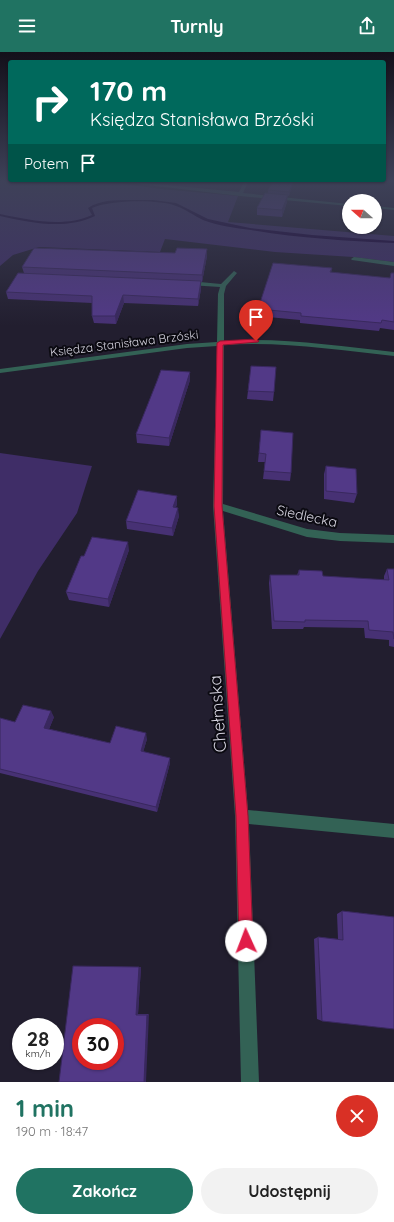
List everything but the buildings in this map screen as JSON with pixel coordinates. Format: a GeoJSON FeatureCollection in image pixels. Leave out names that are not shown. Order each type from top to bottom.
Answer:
{"type":"FeatureCollection","features":[{"type":"Feature","properties":{"kind":"street"},"geometry":{"type":"LineString","coordinates":[[354,259],[394,264]]}},
{"type":"Feature","properties":{"kind":"street"},"geometry":{"type":"LineString","coordinates":[[181,283],[223,286],[234,273]]}},
{"type":"Feature","properties":{"kind":"street","name":"Chełmska"},"geometry":{"type":"LineString","coordinates":[[223,286],[221,294],[218,506],[242,816],[250,1082]]}},
{"type":"Feature","properties":{"kind":"street","name":"Księdza Stanisława Brzóski"},"geometry":{"type":"LineString","coordinates":[[0,371],[187,346],[256,341],[288,342],[394,354]]}},
{"type":"Feature","properties":{"kind":"street","name":"Siedlecka"},"geometry":{"type":"LineString","coordinates":[[218,506],[307,533],[340,537],[394,539]]}},
{"type":"Feature","properties":{"kind":"street"},"geometry":{"type":"LineString","coordinates":[[242,816],[394,831]]}},
{"type":"Feature","properties":{"kind":"shaded area"},"geometry":{"type":"Polygon","coordinates":[[[0,230],[324,230],[342,232],[342,234],[394,236],[394,262],[353,257],[275,252],[165,239],[160,252],[39,247],[13,255],[0,266],[0,230]]]}},
{"type":"Feature","properties":{"kind":"shaded area"},"geometry":{"type":"Polygon","coordinates":[[[0,453],[92,466],[77,513],[38,571],[0,639],[0,453]]]}},
{"type":"Feature","properties":{"kind":"waterway"},"geometry":{"type":"LineString","coordinates":[[257,230],[353,240],[394,242]]}},
{"type":"Feature","properties":{"kind":"route"},"geometry":{"type":"LineString","coordinates":[[246,941],[242,816],[218,506],[220,343],[256,341]]}}]}
